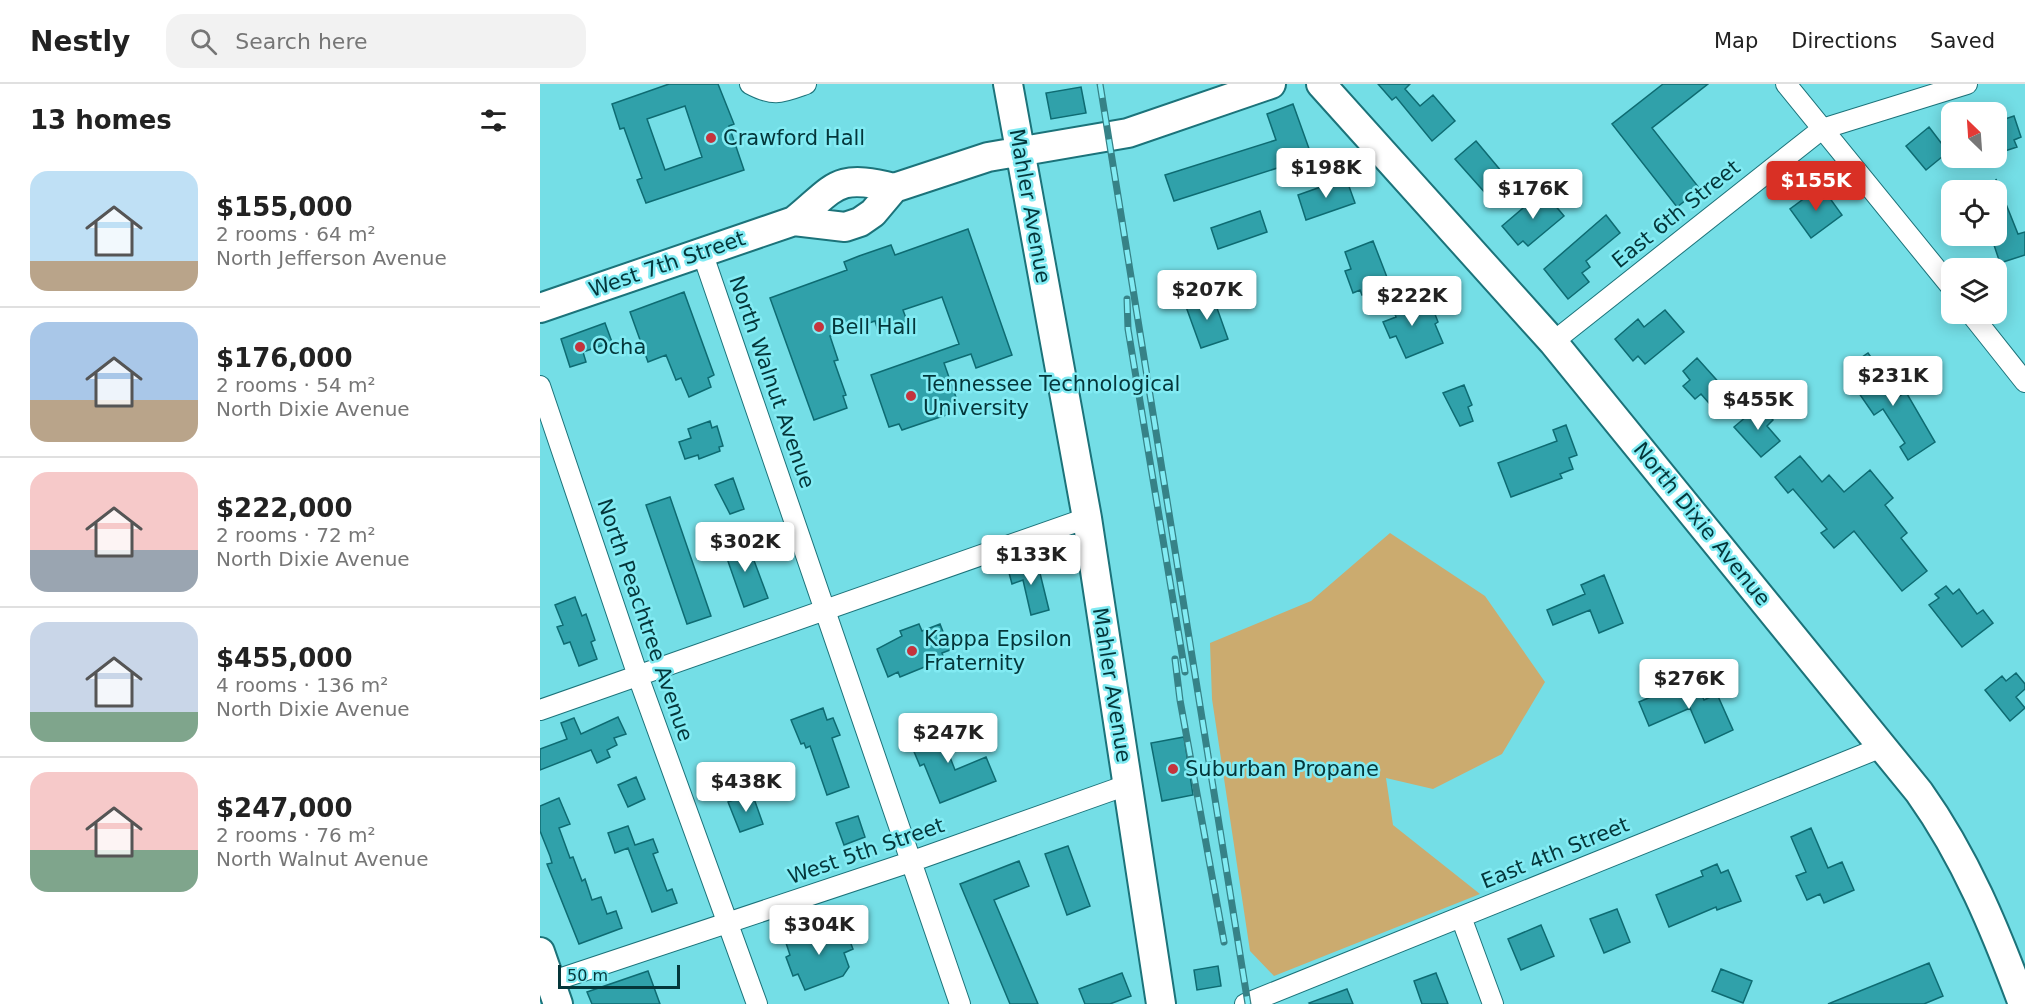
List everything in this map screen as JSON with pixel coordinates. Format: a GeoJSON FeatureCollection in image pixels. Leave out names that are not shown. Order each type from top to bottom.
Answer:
{"type":"FeatureCollection","features":[{"type":"Feature","properties":{"kind":"street"},"geometry":{"type":"LineString","coordinates":[[750,84],[765,92],[778,94],[806,84]]}},
{"type":"Feature","properties":{"kind":"street","name":"Mahler Avenue"},"geometry":{"type":"LineString","coordinates":[[1008,84],[1087,518],[1161,1004]]}},
{"type":"Feature","properties":{"kind":"street","name":"West 7th Street"},"geometry":{"type":"LineString","coordinates":[[540,308],[794,221],[830,188],[845,183],[873,183],[894,188],[988,157],[1128,133],[1271,84]]}},
{"type":"Feature","properties":{"kind":"street","name":"North Dixie Avenue"},"geometry":{"type":"LineString","coordinates":[[1321,84],[1553,342],[1940,821],[1985,904],[2021,987]]}},
{"type":"Feature","properties":{"kind":"street"},"geometry":{"type":"LineString","coordinates":[[1786,84],[1941,275]]}},
{"type":"Feature","properties":{"kind":"street","name":"East 6th Street"},"geometry":{"type":"LineString","coordinates":[[1553,342],[1822,129],[1967,84]]}},
{"type":"Feature","properties":{"kind":"street","name":"West 7th Street"},"geometry":{"type":"LineString","coordinates":[[794,221],[845,227],[860,222],[873,213],[894,188]]}},
{"type":"Feature","properties":{"kind":"street","name":"North Walnut Avenue"},"geometry":{"type":"LineString","coordinates":[[702,252],[913,861],[960,1004]]}},
{"type":"Feature","properties":{"kind":"street"},"geometry":{"type":"LineString","coordinates":[[1979,324],[2025,382]]}},
{"type":"Feature","properties":{"kind":"street","name":"North Peachtree Avenue"},"geometry":{"type":"LineString","coordinates":[[540,386],[638,676],[757,1004]]}},
{"type":"Feature","properties":{"kind":"street"},"geometry":{"type":"LineString","coordinates":[[540,710],[1087,518]]}},
{"type":"Feature","properties":{"kind":"street","name":"East 4th Street"},"geometry":{"type":"LineString","coordinates":[[1245,1004],[1882,747]]}},
{"type":"Feature","properties":{"kind":"street","name":"West 5th Street"},"geometry":{"type":"LineString","coordinates":[[554,993],[726,923],[913,861],[1127,785]]}},
{"type":"Feature","properties":{"kind":"street"},"geometry":{"type":"LineString","coordinates":[[1461,917],[1493,1004]]}},
{"type":"Feature","properties":{"kind":"street"},"geometry":{"type":"LineString","coordinates":[[540,952],[554,993]]}},
{"type":"Feature","properties":{"kind":"shaded area"},"geometry":{"type":"Polygon","coordinates":[[[1390,533],[1485,596],[1545,682],[1502,754],[1433,789],[1386,778],[1393,825],[1480,894],[1274,976],[1250,951],[1212,699],[1210,643],[1311,601],[1390,533]]]}},
{"type":"Feature","properties":{"kind":"building","name":"Crawford Hall"},"geometry":{"type":"Polygon","coordinates":[[[669,84],[718,84],[734,124],[729,126],[744,170],[646,203],[637,180],[642,178],[624,128],[620,129],[612,104],[669,84]],[[685,106],[647,119],[665,170],[702,157],[685,106]]]}},
{"type":"Feature","properties":{"kind":"building"},"geometry":{"type":"Polygon","coordinates":[[[1378,84],[1410,84],[1405,89],[1420,106],[1433,95],[1455,121],[1432,141],[1396,97],[1392,100],[1378,84]]]}},
{"type":"Feature","properties":{"kind":"building"},"geometry":{"type":"Polygon","coordinates":[[[1663,84],[1708,84],[1652,128],[1700,189],[1677,207],[1612,124],[1663,84]]]}},
{"type":"Feature","properties":{"kind":"building"},"geometry":{"type":"Polygon","coordinates":[[[1081,87],[1086,113],[1051,119],[1046,93],[1081,87]]]}},
{"type":"Feature","properties":{"kind":"building"},"geometry":{"type":"Polygon","coordinates":[[[1293,104],[1312,157],[1174,201],[1165,175],[1276,140],[1267,114],[1293,104]]]}},
{"type":"Feature","properties":{"kind":"building"},"geometry":{"type":"Polygon","coordinates":[[[2014,116],[2021,137],[2014,140],[2017,147],[2007,150],[2007,118],[2014,116]]]}},
{"type":"Feature","properties":{"kind":"building"},"geometry":{"type":"Polygon","coordinates":[[[1929,127],[1941,143],[1941,158],[1926,170],[1906,146],[1929,127]]]}},
{"type":"Feature","properties":{"kind":"building"},"geometry":{"type":"Polygon","coordinates":[[[1476,141],[1507,178],[1487,195],[1455,159],[1476,141]]]}},
{"type":"Feature","properties":{"kind":"building"},"geometry":{"type":"Polygon","coordinates":[[[1346,178],[1355,203],[1306,220],[1298,195],[1346,178]]]}},
{"type":"Feature","properties":{"kind":"building"},"geometry":{"type":"Polygon","coordinates":[[[1821,186],[1842,215],[1811,238],[1790,209],[1821,186]]]}},
{"type":"Feature","properties":{"kind":"building"},"geometry":{"type":"Polygon","coordinates":[[[1543,191],[1564,216],[1528,246],[1523,241],[1518,245],[1502,226],[1543,191]]]}},
{"type":"Feature","properties":{"kind":"building"},"geometry":{"type":"Polygon","coordinates":[[[2007,206],[2018,234],[2025,232],[2025,255],[2007,261],[2007,258],[1998,258],[1994,246],[2007,246],[2007,206]]]}},
{"type":"Feature","properties":{"kind":"building"},"geometry":{"type":"Polygon","coordinates":[[[1260,211],[1267,232],[1218,249],[1211,228],[1260,211]]]}},
{"type":"Feature","properties":{"kind":"building"},"geometry":{"type":"Polygon","coordinates":[[[1606,215],[1620,233],[1586,261],[1590,267],[1582,273],[1589,282],[1568,299],[1544,269],[1606,215]]]}},
{"type":"Feature","properties":{"kind":"building","name":"Bell Hall"},"geometry":{"type":"Polygon","coordinates":[[[968,229],[1012,355],[976,368],[971,354],[944,363],[958,403],[946,407],[949,414],[902,430],[899,424],[889,427],[871,375],[959,344],[942,297],[903,310],[907,321],[878,331],[875,321],[830,336],[838,360],[834,361],[846,395],[843,396],[847,408],[814,420],[770,298],[847,270],[844,262],[859,256],[891,245],[895,255],[968,229]]]}},
{"type":"Feature","properties":{"kind":"building"},"geometry":{"type":"Polygon","coordinates":[[[1373,241],[1390,285],[1362,295],[1360,290],[1353,293],[1345,271],[1351,269],[1345,252],[1373,241]]]}},
{"type":"Feature","properties":{"kind":"building"},"geometry":{"type":"Polygon","coordinates":[[[1404,290],[1413,313],[1433,309],[1438,322],[1435,324],[1443,343],[1406,358],[1396,336],[1390,338],[1383,322],[1396,317],[1388,296],[1404,290]]]}},
{"type":"Feature","properties":{"kind":"building"},"geometry":{"type":"Polygon","coordinates":[[[684,292],[714,375],[708,378],[711,387],[689,397],[681,378],[676,380],[666,355],[648,362],[630,312],[684,292]]]}},
{"type":"Feature","properties":{"kind":"building"},"geometry":{"type":"Polygon","coordinates":[[[1212,294],[1228,339],[1201,348],[1185,304],[1212,294]]]}},
{"type":"Feature","properties":{"kind":"building"},"geometry":{"type":"Polygon","coordinates":[[[1665,310],[1684,332],[1645,364],[1638,356],[1633,361],[1615,339],[1638,319],[1644,327],[1665,310]]]}},
{"type":"Feature","properties":{"kind":"building","name":"Ocha"},"geometry":{"type":"Polygon","coordinates":[[[605,323],[612,342],[583,352],[586,362],[570,367],[561,339],[605,323]]]}},
{"type":"Feature","properties":{"kind":"building"},"geometry":{"type":"Polygon","coordinates":[[[1868,353],[1898,397],[1906,392],[1935,442],[1908,460],[1900,447],[1905,443],[1883,409],[1874,415],[1854,386],[1863,380],[1852,364],[1868,353]]]}},
{"type":"Feature","properties":{"kind":"building"},"geometry":{"type":"Polygon","coordinates":[[[1697,358],[1731,396],[1715,410],[1701,394],[1695,399],[1683,386],[1690,380],[1683,371],[1697,358]]]}},
{"type":"Feature","properties":{"kind":"building"},"geometry":{"type":"Polygon","coordinates":[[[1464,385],[1472,405],[1468,407],[1473,421],[1460,426],[1443,393],[1464,385]]]}},
{"type":"Feature","properties":{"kind":"building"},"geometry":{"type":"Polygon","coordinates":[[[1760,405],[1773,420],[1767,426],[1780,441],[1761,457],[1734,427],[1760,405]]]}},
{"type":"Feature","properties":{"kind":"building"},"geometry":{"type":"Polygon","coordinates":[[[710,421],[712,428],[717,426],[723,446],[719,447],[720,451],[699,459],[698,455],[685,459],[679,442],[691,438],[688,429],[710,421]]]}},
{"type":"Feature","properties":{"kind":"building"},"geometry":{"type":"Polygon","coordinates":[[[1566,425],[1577,455],[1569,458],[1573,469],[1560,474],[1562,478],[1511,497],[1498,463],[1557,441],[1553,430],[1566,425]]]}},
{"type":"Feature","properties":{"kind":"building"},"geometry":{"type":"Polygon","coordinates":[[[1800,456],[1822,482],[1829,475],[1844,492],[1870,470],[1893,498],[1885,505],[1907,533],[1901,538],[1927,571],[1902,591],[1854,531],[1834,548],[1821,533],[1827,529],[1793,489],[1788,493],[1775,477],[1800,456]]]}},
{"type":"Feature","properties":{"kind":"building"},"geometry":{"type":"Polygon","coordinates":[[[733,478],[744,509],[730,514],[715,485],[733,478]]]}},
{"type":"Feature","properties":{"kind":"building"},"geometry":{"type":"Polygon","coordinates":[[[670,497],[711,616],[687,624],[646,505],[670,497]]]}},
{"type":"Feature","properties":{"kind":"building"},"geometry":{"type":"Polygon","coordinates":[[[746,539],[768,598],[744,607],[723,547],[746,539]]]}},
{"type":"Feature","properties":{"kind":"building"},"geometry":{"type":"Polygon","coordinates":[[[1037,561],[1049,610],[1031,615],[1023,580],[1012,584],[1008,569],[1037,561]]]}},
{"type":"Feature","properties":{"kind":"building"},"geometry":{"type":"Polygon","coordinates":[[[1604,575],[1623,623],[1599,633],[1590,610],[1553,625],[1547,610],[1585,594],[1581,585],[1604,575]]]}},
{"type":"Feature","properties":{"kind":"building"},"geometry":{"type":"Polygon","coordinates":[[[1946,586],[1953,594],[1959,589],[1977,614],[1983,610],[1993,623],[1962,647],[1929,605],[1939,598],[1935,594],[1946,586]]]}},
{"type":"Feature","properties":{"kind":"building"},"geometry":{"type":"Polygon","coordinates":[[[575,597],[582,616],[586,614],[595,640],[591,642],[597,659],[579,666],[570,642],[564,644],[557,627],[563,625],[555,605],[575,597]]]}},
{"type":"Feature","properties":{"kind":"building","name":"Kappa Epsilon Fraternity"},"geometry":{"type":"Polygon","coordinates":[[[919,624],[922,631],[940,624],[950,650],[942,653],[944,659],[900,677],[898,672],[888,677],[877,649],[902,636],[900,631],[919,624]]]}},
{"type":"Feature","properties":{"kind":"building"},"geometry":{"type":"Polygon","coordinates":[[[2016,673],[2025,684],[2025,689],[2016,697],[2025,708],[2010,721],[1985,690],[2002,676],[2006,681],[2016,673]]]}},
{"type":"Feature","properties":{"kind":"building"},"geometry":{"type":"Polygon","coordinates":[[[1681,684],[1684,690],[1697,685],[1704,700],[1717,694],[1733,730],[1705,743],[1690,708],[1649,726],[1639,702],[1681,684]]]}},
{"type":"Feature","properties":{"kind":"building"},"geometry":{"type":"Polygon","coordinates":[[[823,708],[827,720],[833,718],[840,735],[832,738],[849,787],[827,795],[810,746],[806,748],[804,743],[801,744],[791,720],[823,708]]]}},
{"type":"Feature","properties":{"kind":"building"},"geometry":{"type":"Polygon","coordinates":[[[618,717],[626,734],[614,738],[617,745],[607,750],[610,757],[597,763],[591,750],[540,770],[540,749],[567,739],[561,723],[574,718],[581,734],[618,717]]]}},
{"type":"Feature","properties":{"kind":"building"},"geometry":{"type":"Polygon","coordinates":[[[943,720],[952,744],[946,747],[955,770],[986,757],[996,781],[940,803],[924,764],[920,766],[910,742],[914,740],[910,733],[943,720]]]}},
{"type":"Feature","properties":{"kind":"building","name":"Suburban Propane"},"geometry":{"type":"Polygon","coordinates":[[[1184,737],[1193,795],[1162,801],[1151,743],[1184,737]]]}},
{"type":"Feature","properties":{"kind":"building"},"geometry":{"type":"Polygon","coordinates":[[[636,777],[645,799],[628,807],[618,785],[636,777]]]}},
{"type":"Feature","properties":{"kind":"building"},"geometry":{"type":"Polygon","coordinates":[[[752,793],[763,824],[740,832],[728,802],[752,793]]]}},
{"type":"Feature","properties":{"kind":"building"},"geometry":{"type":"Polygon","coordinates":[[[559,798],[570,824],[559,828],[570,858],[573,857],[582,881],[585,879],[592,900],[601,897],[607,914],[616,911],[622,928],[579,944],[547,864],[552,863],[540,831],[540,806],[559,798]]]}},
{"type":"Feature","properties":{"kind":"building"},"geometry":{"type":"Polygon","coordinates":[[[858,816],[865,837],[844,845],[836,823],[858,816]]]}},
{"type":"Feature","properties":{"kind":"building"},"geometry":{"type":"Polygon","coordinates":[[[628,826],[635,845],[653,839],[658,852],[653,854],[667,891],[672,889],[677,903],[652,912],[628,848],[615,853],[608,833],[628,826]]]}},
{"type":"Feature","properties":{"kind":"building"},"geometry":{"type":"Polygon","coordinates":[[[1811,828],[1828,868],[1842,862],[1854,890],[1824,903],[1820,894],[1807,900],[1796,876],[1806,872],[1791,837],[1811,828]]]}},
{"type":"Feature","properties":{"kind":"building"},"geometry":{"type":"Polygon","coordinates":[[[1068,846],[1090,906],[1067,915],[1045,854],[1068,846]]]}},
{"type":"Feature","properties":{"kind":"building"},"geometry":{"type":"Polygon","coordinates":[[[1019,861],[1029,886],[994,900],[1038,1004],[1010,1004],[960,884],[1019,861]]]}},
{"type":"Feature","properties":{"kind":"building"},"geometry":{"type":"Polygon","coordinates":[[[1717,864],[1721,873],[1728,870],[1741,901],[1717,910],[1716,907],[1669,927],[1656,895],[1703,876],[1701,871],[1717,864]]]}},
{"type":"Feature","properties":{"kind":"building"},"geometry":{"type":"Polygon","coordinates":[[[1617,909],[1630,942],[1604,953],[1590,919],[1617,909]]]}},
{"type":"Feature","properties":{"kind":"building"},"geometry":{"type":"Polygon","coordinates":[[[843,923],[853,949],[844,953],[849,967],[843,976],[805,990],[798,974],[793,976],[786,957],[790,955],[786,943],[794,940],[793,936],[807,931],[809,936],[843,923]]]}},
{"type":"Feature","properties":{"kind":"building"},"geometry":{"type":"Polygon","coordinates":[[[1541,925],[1554,956],[1521,970],[1508,939],[1541,925]]]}},
{"type":"Feature","properties":{"kind":"building"},"geometry":{"type":"Polygon","coordinates":[[[1929,963],[1943,996],[1924,1004],[1828,1004],[1929,963]]]}},
{"type":"Feature","properties":{"kind":"building"},"geometry":{"type":"Polygon","coordinates":[[[1218,966],[1221,986],[1197,990],[1194,970],[1218,966]]]}},
{"type":"Feature","properties":{"kind":"building"},"geometry":{"type":"Polygon","coordinates":[[[1721,969],[1752,981],[1743,1003],[1712,991],[1721,969]]]}},
{"type":"Feature","properties":{"kind":"building"},"geometry":{"type":"Polygon","coordinates":[[[648,971],[660,1004],[592,1004],[587,992],[648,971]]]}},
{"type":"Feature","properties":{"kind":"building"},"geometry":{"type":"Polygon","coordinates":[[[1122,973],[1131,996],[1110,1004],[1085,1004],[1079,989],[1122,973]]]}},
{"type":"Feature","properties":{"kind":"building"},"geometry":{"type":"Polygon","coordinates":[[[1436,973],[1448,1004],[1422,1004],[1414,981],[1436,973]]]}},
{"type":"Feature","properties":{"kind":"building"},"geometry":{"type":"Polygon","coordinates":[[[1347,989],[1353,1004],[1309,1003],[1347,989]]]}},
{"type":"Feature","properties":{"kind":"railway"},"geometry":{"type":"LineString","coordinates":[[1100,84],[1248,1004]]}},
{"type":"Feature","properties":{"kind":"railway"},"geometry":{"type":"LineString","coordinates":[[1127,299],[1128,329],[1185,672]]}},
{"type":"Feature","properties":{"kind":"railway"},"geometry":{"type":"LineString","coordinates":[[1175,659],[1180,700],[1224,942]]}},
{"type":"Feature","properties":{"kind":"place","name":"Crawford Hall"},"geometry":{"type":"Point","coordinates":[711,138]}},
{"type":"Feature","properties":{"kind":"place","name":"Bell Hall"},"geometry":{"type":"Point","coordinates":[819,327]}},
{"type":"Feature","properties":{"kind":"place","name":"Ocha"},"geometry":{"type":"Point","coordinates":[580,347]}},
{"type":"Feature","properties":{"kind":"place","name":"Tennessee Technological University"},"geometry":{"type":"Point","coordinates":[911,396]}},
{"type":"Feature","properties":{"kind":"place","name":"Kappa Epsilon Fraternity"},"geometry":{"type":"Point","coordinates":[912,651]}},
{"type":"Feature","properties":{"kind":"place","name":"Suburban Propane"},"geometry":{"type":"Point","coordinates":[1173,769]}}]}
